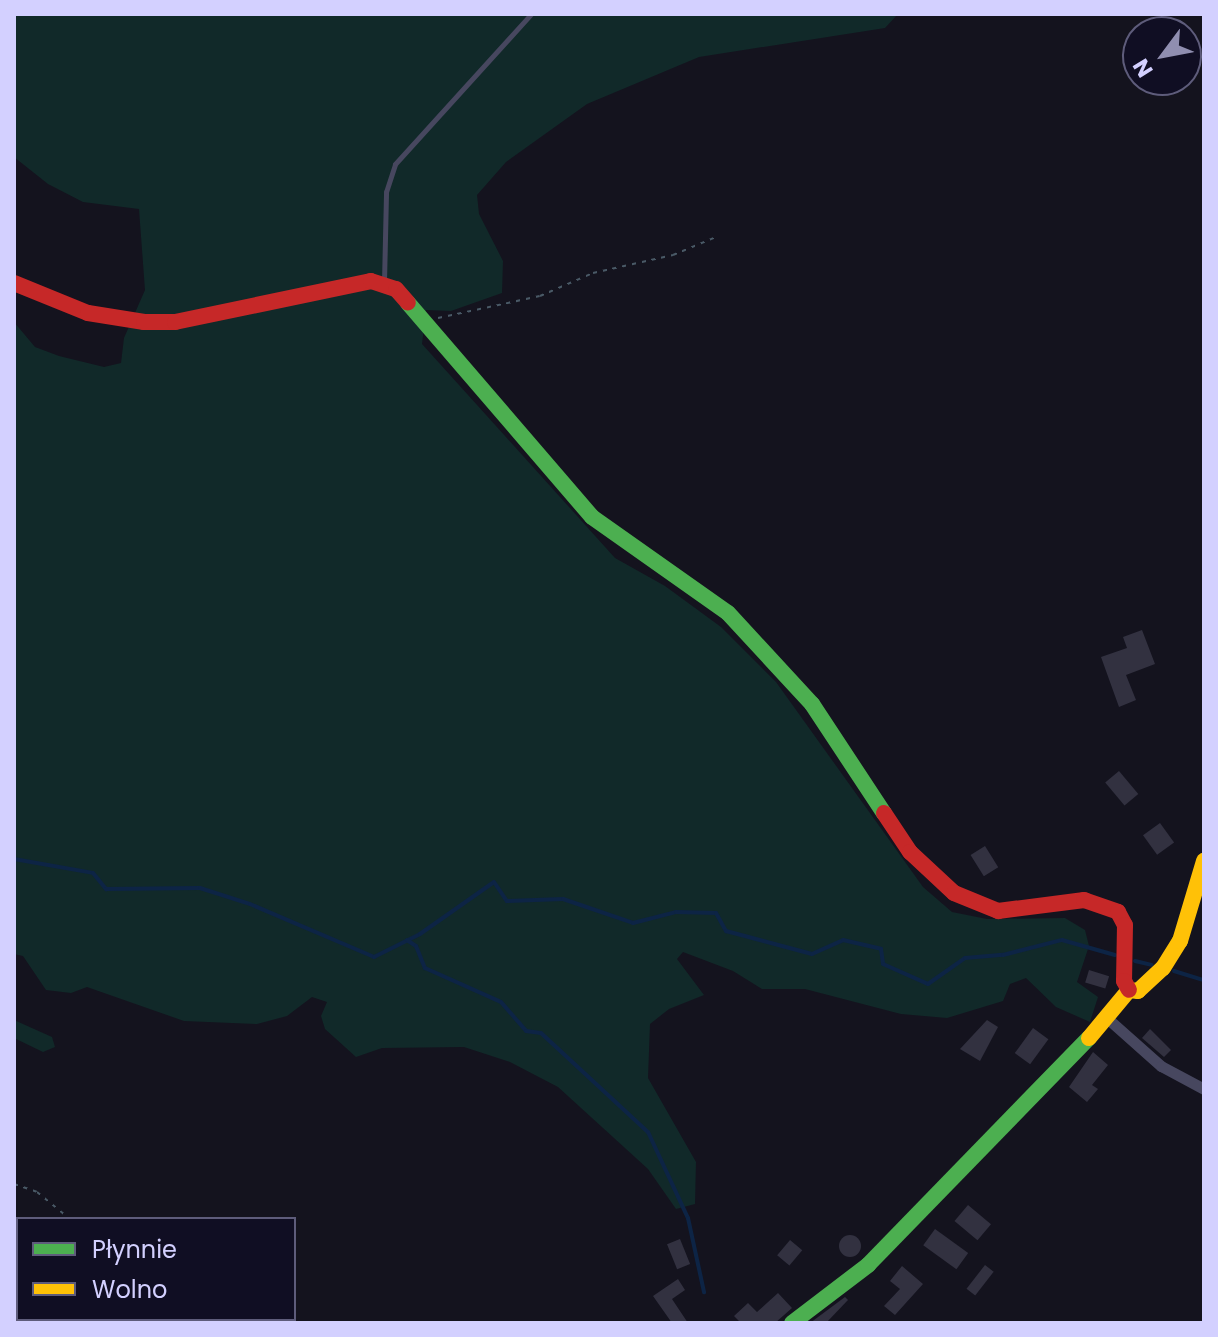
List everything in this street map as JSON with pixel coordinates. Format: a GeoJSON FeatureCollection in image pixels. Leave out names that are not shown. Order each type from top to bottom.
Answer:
{"type":"FeatureCollection","features":[{"type":"Feature","properties":{"kind":"street"},"geometry":{"type":"LineString","coordinates":[[14,283],[88,313],[175,322],[315,289],[384,282],[425,320],[476,387],[592,517],[728,613],[812,704],[910,852],[954,893],[998,911],[1084,900],[1118,912],[1125,925],[1124,981],[1129,990]]}},
{"type":"Feature","properties":{"kind":"street"},"geometry":{"type":"LineString","coordinates":[[792,1323],[868,1265],[1108,1019],[1129,990],[1147,984],[1173,956],[1204,861]]}},
{"type":"Feature","properties":{"kind":"street"},"geometry":{"type":"LineString","coordinates":[[1108,1019],[1161,1066],[1204,1089]]}},
{"type":"Feature","properties":{"kind":"lane"},"geometry":{"type":"LineString","coordinates":[[384,282],[386,192],[395,164],[531,14]]}},
{"type":"Feature","properties":{"kind":"path"},"geometry":{"type":"LineString","coordinates":[[425,320],[540,296],[593,273],[673,255],[716,237]]}},
{"type":"Feature","properties":{"kind":"path"},"geometry":{"type":"LineString","coordinates":[[15,1186],[37,1192],[68,1217]]}},
{"type":"Feature","properties":{"kind":"green space"},"geometry":{"type":"Polygon","coordinates":[[[14,14],[898,14],[885,28],[699,57],[587,104],[506,162],[477,195],[479,214],[503,261],[502,293],[451,311],[426,310],[422,344],[615,558],[665,586],[721,627],[776,682],[923,887],[952,912],[987,919],[1065,918],[1085,930],[1089,946],[1077,982],[1098,997],[1090,1022],[1056,1007],[1026,978],[1010,984],[1003,1001],[947,1018],[901,1014],[805,989],[762,989],[733,971],[683,952],[677,959],[704,995],[669,1009],[650,1024],[648,1078],[696,1162],[695,1204],[676,1209],[648,1169],[558,1087],[510,1062],[464,1047],[382,1048],[356,1057],[325,1029],[321,1016],[327,1002],[312,997],[287,1016],[257,1024],[184,1021],[87,987],[71,993],[46,990],[23,956],[14,954],[14,322],[35,347],[104,367],[121,363],[124,338],[145,290],[139,209],[83,202],[48,184],[14,157],[14,14]]]}},
{"type":"Feature","properties":{"kind":"green space"},"geometry":{"type":"Polygon","coordinates":[[[14,1020],[52,1037],[55,1047],[43,1052],[14,1038],[14,1020]]]}},
{"type":"Feature","properties":{"kind":"building"},"geometry":{"type":"Polygon","coordinates":[[[1142,630],[1155,664],[1126,675],[1136,700],[1119,707],[1101,657],[1127,648],[1123,637],[1142,630]]]}},
{"type":"Feature","properties":{"kind":"building"},"geometry":{"type":"Polygon","coordinates":[[[1119,771],[1138,794],[1124,806],[1105,783],[1119,771]]]}},
{"type":"Feature","properties":{"kind":"building"},"geometry":{"type":"Polygon","coordinates":[[[1160,823],[1174,842],[1157,855],[1143,835],[1160,823]]]}},
{"type":"Feature","properties":{"kind":"building"},"geometry":{"type":"Polygon","coordinates":[[[985,846],[998,867],[984,876],[971,855],[985,846]]]}},
{"type":"Feature","properties":{"kind":"building"},"geometry":{"type":"Polygon","coordinates":[[[1089,970],[1109,976],[1105,989],[1085,982],[1089,970]]]}},
{"type":"Feature","properties":{"kind":"building"},"geometry":{"type":"Polygon","coordinates":[[[987,1020],[998,1027],[980,1061],[960,1049],[987,1020]]]}},
{"type":"Feature","properties":{"kind":"building"},"geometry":{"type":"Polygon","coordinates":[[[1033,1028],[1048,1039],[1030,1064],[1015,1053],[1033,1028]]]}},
{"type":"Feature","properties":{"kind":"building"},"geometry":{"type":"Polygon","coordinates":[[[1150,1029],[1171,1050],[1164,1057],[1142,1038],[1150,1029]]]}},
{"type":"Feature","properties":{"kind":"building"},"geometry":{"type":"Polygon","coordinates":[[[1093,1052],[1108,1065],[1092,1085],[1098,1089],[1087,1102],[1069,1087],[1093,1052]]]}},
{"type":"Feature","properties":{"kind":"building"},"geometry":{"type":"Polygon","coordinates":[[[968,1205],[991,1224],[977,1240],[955,1221],[968,1205]]]}},
{"type":"Feature","properties":{"kind":"building"},"geometry":{"type":"Polygon","coordinates":[[[935,1229],[968,1253],[956,1269],[923,1245],[935,1229]]]}},
{"type":"Feature","properties":{"kind":"building"},"geometry":{"type":"Polygon","coordinates":[[[850,1235],[858,1238],[861,1246],[858,1254],[850,1257],[842,1254],[839,1246],[842,1238],[850,1235]]]}},
{"type":"Feature","properties":{"kind":"building"},"geometry":{"type":"Polygon","coordinates":[[[680,1239],[690,1264],[677,1269],[667,1244],[680,1239]]]}},
{"type":"Feature","properties":{"kind":"building"},"geometry":{"type":"Polygon","coordinates":[[[790,1240],[802,1250],[789,1266],[777,1255],[790,1240]]]}},
{"type":"Feature","properties":{"kind":"building"},"geometry":{"type":"Polygon","coordinates":[[[985,1265],[994,1272],[975,1295],[967,1289],[985,1265]]]}},
{"type":"Feature","properties":{"kind":"building"},"geometry":{"type":"Polygon","coordinates":[[[902,1266],[923,1284],[895,1315],[884,1306],[900,1289],[890,1281],[902,1266]]]}},
{"type":"Feature","properties":{"kind":"building"},"geometry":{"type":"Polygon","coordinates":[[[678,1279],[685,1290],[672,1299],[688,1323],[672,1323],[653,1296],[678,1279]]]}},
{"type":"Feature","properties":{"kind":"building"},"geometry":{"type":"Polygon","coordinates":[[[778,1293],[792,1308],[775,1323],[741,1323],[734,1316],[748,1303],[757,1312],[778,1293]]]}},
{"type":"Feature","properties":{"kind":"building"},"geometry":{"type":"Polygon","coordinates":[[[845,1297],[848,1300],[826,1323],[810,1323],[845,1297]]]}},
{"type":"Feature","properties":{"kind":"waterway"},"geometry":{"type":"LineString","coordinates":[[14,859],[93,873],[106,889],[200,888],[250,904],[374,957],[420,934],[494,882],[507,901],[563,899],[633,923],[676,912],[716,913],[726,931],[812,954],[843,940],[881,949],[883,964],[928,984],[965,958],[1003,955],[1062,940],[1115,955]]}},
{"type":"Feature","properties":{"kind":"waterway"},"geometry":{"type":"LineString","coordinates":[[407,940],[416,946],[425,968],[501,1002],[526,1031],[541,1033],[648,1132],[688,1218],[704,1292]]}},
{"type":"Feature","properties":{"kind":"waterway"},"geometry":{"type":"LineString","coordinates":[[1135,961],[1152,965]]}},
{"type":"Feature","properties":{"kind":"waterway"},"geometry":{"type":"LineString","coordinates":[[1174,971],[1204,980]]}},
{"type":"Feature","properties":{"kind":"traffic: fast"},"geometry":{"type":"LineString","coordinates":[[408,303],[592,517],[728,613],[812,704],[884,813]]}},
{"type":"Feature","properties":{"kind":"traffic: fast"},"geometry":{"type":"LineString","coordinates":[[792,1323],[868,1265],[1089,1038]]}},
{"type":"Feature","properties":{"kind":"traffic: slow"},"geometry":{"type":"LineString","coordinates":[[1089,1038],[1129,990],[1138,991],[1163,968],[1180,941],[1204,861]]}},
{"type":"Feature","properties":{"kind":"traffic: jam"},"geometry":{"type":"LineString","coordinates":[[14,283],[88,313],[144,322],[175,322],[371,281],[396,289],[408,303]]}},
{"type":"Feature","properties":{"kind":"traffic: jam"},"geometry":{"type":"LineString","coordinates":[[884,813],[910,852],[954,893],[998,911],[1084,900],[1118,912],[1125,925],[1124,981],[1129,990]]}}]}
